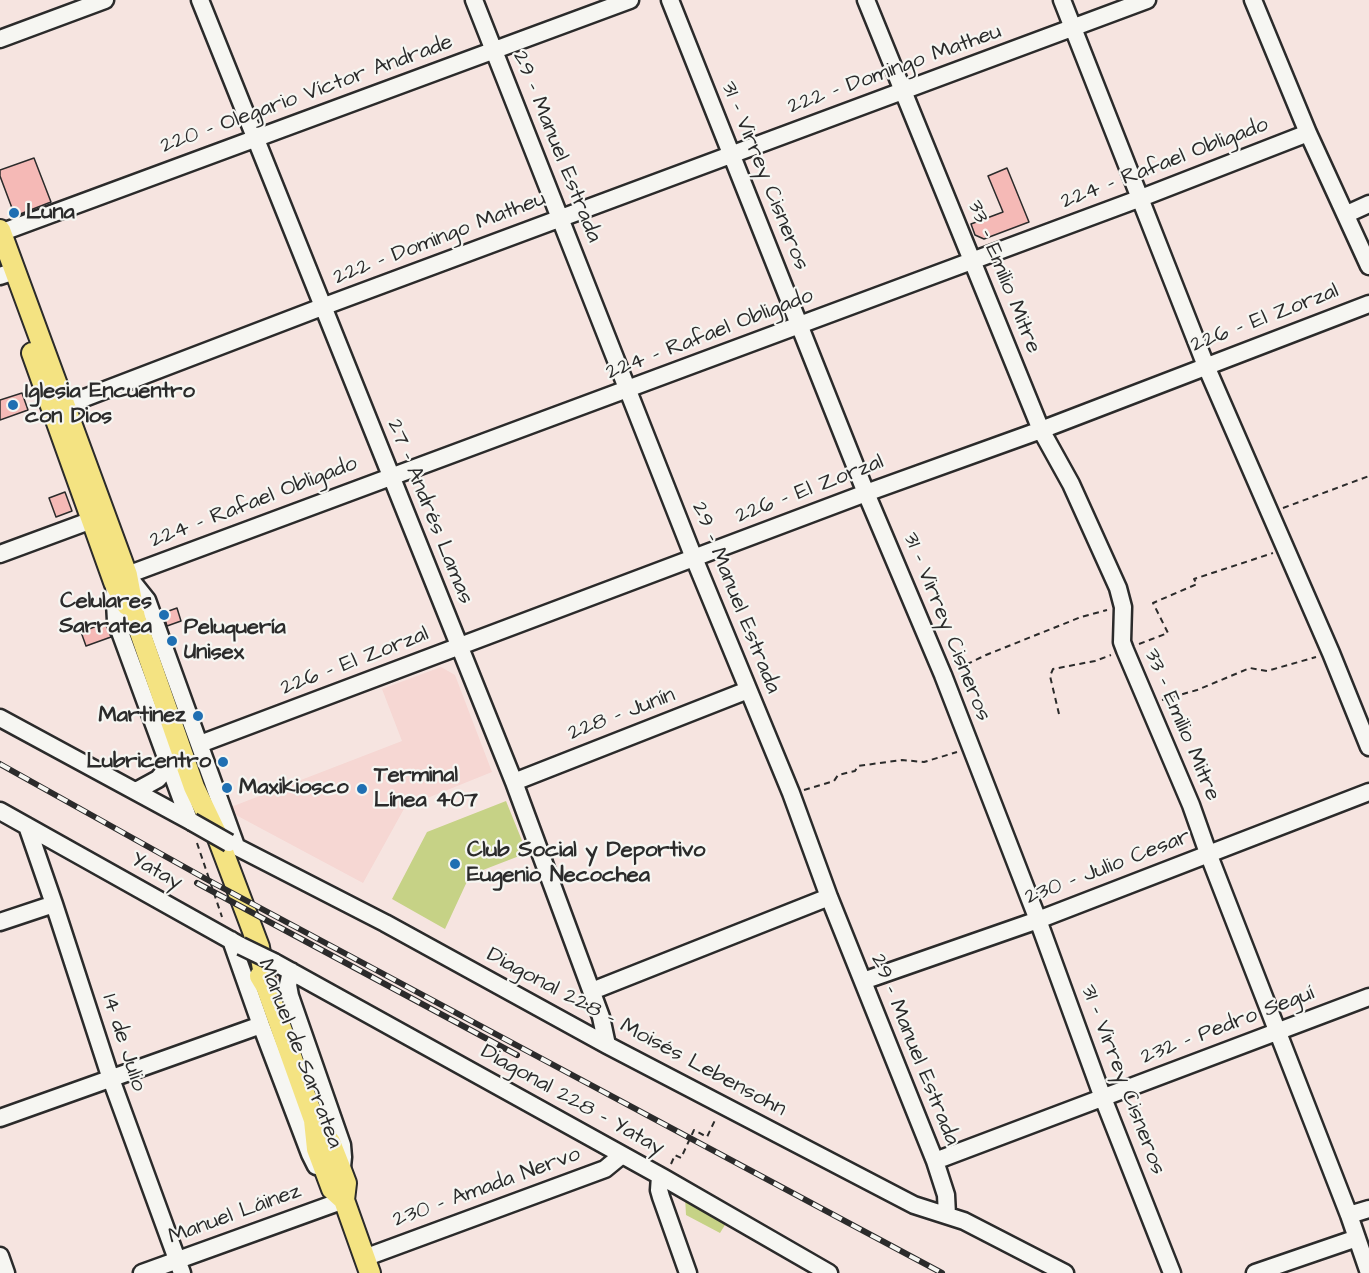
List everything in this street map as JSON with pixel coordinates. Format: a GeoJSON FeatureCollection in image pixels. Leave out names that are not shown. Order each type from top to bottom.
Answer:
{"type":"FeatureCollection","features":[{"type":"Feature","properties":{"kind":"main road"},"geometry":{"type":"LineString","coordinates":[[0,232],[5,272],[59,408],[120,579]]}},
{"type":"Feature","properties":{"kind":"main road"},"geometry":{"type":"LineString","coordinates":[[59,408],[92,520],[120,579]]}},
{"type":"Feature","properties":{"kind":"main road","name":"Manuel de Sarratea"},"geometry":{"type":"LineString","coordinates":[[120,579],[194,787],[216,833],[259,947],[266,986],[314,1120],[317,1149],[335,1176]]}},
{"type":"Feature","properties":{"kind":"main road"},"geometry":{"type":"LineString","coordinates":[[335,1176],[346,1183],[344,1200],[367,1265]]}},
{"type":"Feature","properties":{"kind":"street"},"geometry":{"type":"LineString","coordinates":[[0,39],[105,0]]}},
{"type":"Feature","properties":{"kind":"street","name":"27 - Andrés Lamas"},"geometry":{"type":"LineString","coordinates":[[200,0],[514,782],[602,1017],[607,1045]]}},
{"type":"Feature","properties":{"kind":"street","name":"29 - Manuel Estrada"},"geometry":{"type":"LineString","coordinates":[[474,0],[935,1161],[946,1195],[947,1215]]}},
{"type":"Feature","properties":{"kind":"street","name":"220 - Olegario Víctor Andrade"},"geometry":{"type":"LineString","coordinates":[[0,232],[630,0]]}},
{"type":"Feature","properties":{"kind":"street","name":"31 - Virrey Cisneros"},"geometry":{"type":"LineString","coordinates":[[670,0],[866,493],[943,675],[1038,920],[1103,1098],[1172,1273]]}},
{"type":"Feature","properties":{"kind":"street","name":"33 - Emilio Mitre"},"geometry":{"type":"LineString","coordinates":[[866,0],[1041,430],[1071,484],[1118,588],[1123,606],[1122,642],[1191,805],[1349,1215],[1369,1273]]}},
{"type":"Feature","properties":{"kind":"street"},"geometry":{"type":"LineString","coordinates":[[1062,0],[1206,366],[1331,653],[1369,747]]}},
{"type":"Feature","properties":{"kind":"street","name":"222 - Domingo Matheu"},"geometry":{"type":"LineString","coordinates":[[59,408],[322,307],[1147,0]]}},
{"type":"Feature","properties":{"kind":"street"},"geometry":{"type":"LineString","coordinates":[[1253,0],[1308,133],[1369,266]]}},
{"type":"Feature","properties":{"kind":"street","name":"224 - Rafael Obligado"},"geometry":{"type":"LineString","coordinates":[[120,579],[390,476],[629,390],[1141,198],[1308,133]]}},
{"type":"Feature","properties":{"kind":"street"},"geometry":{"type":"LineString","coordinates":[[1347,214],[1369,204]]}},
{"type":"Feature","properties":{"kind":"street","name":"226 - El Zorzal"},"geometry":{"type":"LineString","coordinates":[[200,744],[866,493],[1041,430],[1369,304]]}},
{"type":"Feature","properties":{"kind":"street"},"geometry":{"type":"LineString","coordinates":[[0,554],[92,520]]}},
{"type":"Feature","properties":{"kind":"street"},"geometry":{"type":"LineString","coordinates":[[120,579],[147,600],[200,744],[233,844]]}},
{"type":"Feature","properties":{"kind":"street"},"geometry":{"type":"LineString","coordinates":[[120,579],[116,621],[191,821]]}},
{"type":"Feature","properties":{"kind":"street","name":"228 - Junín"},"geometry":{"type":"LineString","coordinates":[[514,782],[748,690]]}},
{"type":"Feature","properties":{"kind":"street","name":"Diagonal 228 - Moisés Lebensohn"},"geometry":{"type":"LineString","coordinates":[[0,718],[385,923],[607,1045],[914,1205],[964,1221],[1065,1273]]}},
{"type":"Feature","properties":{"kind":"street"},"geometry":{"type":"LineString","coordinates":[[136,791],[158,779],[169,762]]}},
{"type":"Feature","properties":{"kind":"street","name":"230 - Julio Cesar"},"geometry":{"type":"LineString","coordinates":[[863,981],[1038,920],[1369,792]]}},
{"type":"Feature","properties":{"kind":"street","name":"Yatay"},"geometry":{"type":"LineString","coordinates":[[0,811],[236,943],[291,971]]}},
{"type":"Feature","properties":{"kind":"street","name":"14 de Julio"},"geometry":{"type":"LineString","coordinates":[[27,826],[111,1079],[179,1267]]}},
{"type":"Feature","properties":{"kind":"street"},"geometry":{"type":"LineString","coordinates":[[592,991],[829,897]]}},
{"type":"Feature","properties":{"kind":"street"},"geometry":{"type":"LineString","coordinates":[[0,922],[54,904]]}},
{"type":"Feature","properties":{"kind":"street","name":"Manuel de Sarratea"},"geometry":{"type":"LineString","coordinates":[[236,943],[261,1025],[310,1154],[319,1171],[335,1176]]}},
{"type":"Feature","properties":{"kind":"street"},"geometry":{"type":"LineString","coordinates":[[291,971],[288,986],[290,996],[342,1145],[344,1157],[335,1176]]}},
{"type":"Feature","properties":{"kind":"street","name":"Diagonal 228 - Yatay"},"geometry":{"type":"LineString","coordinates":[[291,971],[622,1155],[665,1171],[830,1273]]}},
{"type":"Feature","properties":{"kind":"street","name":"232 - Pedro Seguí"},"geometry":{"type":"LineString","coordinates":[[935,1161],[1369,997]]}},
{"type":"Feature","properties":{"kind":"street"},"geometry":{"type":"LineString","coordinates":[[0,1118],[261,1025]]}},
{"type":"Feature","properties":{"kind":"street","name":"230 - Amada Nervo"},"geometry":{"type":"LineString","coordinates":[[367,1265],[605,1169],[622,1155]]}},
{"type":"Feature","properties":{"kind":"street"},"geometry":{"type":"LineString","coordinates":[[665,1171],[661,1197],[688,1273]]}},
{"type":"Feature","properties":{"kind":"street","name":"Manuel Láinez"},"geometry":{"type":"LineString","coordinates":[[142,1273],[179,1267],[344,1200]]}},
{"type":"Feature","properties":{"kind":"street"},"geometry":{"type":"LineString","coordinates":[[1349,1215],[1369,1209]]}},
{"type":"Feature","properties":{"kind":"street"},"geometry":{"type":"LineString","coordinates":[[1255,1273],[1357,1238]]}},
{"type":"Feature","properties":{"kind":"street"},"geometry":{"type":"LineString","coordinates":[[0,1256],[6,1273]]}},
{"type":"Feature","properties":{"kind":"path"},"geometry":{"type":"LineString","coordinates":[[1270,514],[1369,476]]}},
{"type":"Feature","properties":{"kind":"path"},"geometry":{"type":"LineString","coordinates":[[1059,714],[1050,676],[1053,669],[1095,661],[1167,633],[1152,603],[1197,584],[1194,579],[1284,549]]}},
{"type":"Feature","properties":{"kind":"path"},"geometry":{"type":"LineString","coordinates":[[943,675],[1080,617],[1123,606]]}},
{"type":"Feature","properties":{"kind":"path"},"geometry":{"type":"LineString","coordinates":[[1147,704],[1197,690],[1250,668],[1267,671],[1331,653]]}},
{"type":"Feature","properties":{"kind":"path"},"geometry":{"type":"LineString","coordinates":[[791,794],[834,781],[838,775],[855,771],[858,766],[902,760],[924,762],[971,748]]}},
{"type":"Feature","properties":{"kind":"path"},"geometry":{"type":"LineString","coordinates":[[196,841],[222,917]]}},
{"type":"Feature","properties":{"kind":"path"},"geometry":{"type":"LineString","coordinates":[[665,1171],[675,1155],[681,1158],[694,1130],[707,1137],[715,1122]]}},
{"type":"Feature","properties":{"kind":"shaded area","name":"Terminal Línea 407"},"geometry":{"type":"Polygon","coordinates":[[[441,667],[455,675],[492,772],[405,807],[363,883],[234,814],[231,807],[402,741],[382,689],[441,667]]]}},
{"type":"Feature","properties":{"kind":"green space","name":"Club Social y Deportivo Eugenio Necochea"},"geometry":{"type":"Polygon","coordinates":[[[506,801],[527,853],[470,875],[445,929],[392,899],[427,832],[506,801]]]}},
{"type":"Feature","properties":{"kind":"green space"},"geometry":{"type":"Polygon","coordinates":[[[685,1197],[728,1220],[720,1233],[686,1215],[685,1197]]]}},
{"type":"Feature","properties":{"kind":"building"},"geometry":{"type":"Polygon","coordinates":[[[34,158],[51,202],[15,216],[0,176],[0,170],[34,158]]]}},
{"type":"Feature","properties":{"kind":"building"},"geometry":{"type":"Polygon","coordinates":[[[1007,168],[1029,222],[984,239],[975,235],[971,224],[1003,212],[988,176],[1007,168]]]}},
{"type":"Feature","properties":{"kind":"building","name":"Iglesia Encuentro con Dios"},"geometry":{"type":"Polygon","coordinates":[[[22,393],[28,410],[0,420],[0,400],[22,393]]]}},
{"type":"Feature","properties":{"kind":"building"},"geometry":{"type":"Polygon","coordinates":[[[65,492],[72,511],[56,517],[49,498],[65,492]]]}},
{"type":"Feature","properties":{"kind":"building"},"geometry":{"type":"Polygon","coordinates":[[[177,608],[181,621],[167,626],[163,613],[177,608]]]}},
{"type":"Feature","properties":{"kind":"building"},"geometry":{"type":"Polygon","coordinates":[[[105,623],[111,637],[86,646],[81,632],[105,623]]]}},
{"type":"Feature","properties":{"kind":"railway"},"geometry":{"type":"LineString","coordinates":[[0,764],[206,879],[942,1273]]}},
{"type":"Feature","properties":{"kind":"railway"},"geometry":{"type":"LineString","coordinates":[[197,883],[517,1055]]}},
{"type":"Feature","properties":{"kind":"place","name":"Luna"},"geometry":{"type":"Point","coordinates":[14,213]}},
{"type":"Feature","properties":{"kind":"place","name":"Iglesia Encuentro con Dios"},"geometry":{"type":"Point","coordinates":[13,405]}},
{"type":"Feature","properties":{"kind":"place","name":"Celulares Sarratea"},"geometry":{"type":"Point","coordinates":[164,615]}},
{"type":"Feature","properties":{"kind":"place","name":"Peluquería Unisex"},"geometry":{"type":"Point","coordinates":[172,641]}},
{"type":"Feature","properties":{"kind":"place","name":"Martinez"},"geometry":{"type":"Point","coordinates":[198,716]}},
{"type":"Feature","properties":{"kind":"place","name":"Lubricentro"},"geometry":{"type":"Point","coordinates":[223,762]}},
{"type":"Feature","properties":{"kind":"place","name":"Maxikiosco"},"geometry":{"type":"Point","coordinates":[227,788]}},
{"type":"Feature","properties":{"kind":"place","name":"Terminal Línea 407"},"geometry":{"type":"Point","coordinates":[362,789]}},
{"type":"Feature","properties":{"kind":"place","name":"Club Social y Deportivo Eugenio Necochea"},"geometry":{"type":"Point","coordinates":[455,864]}}]}
